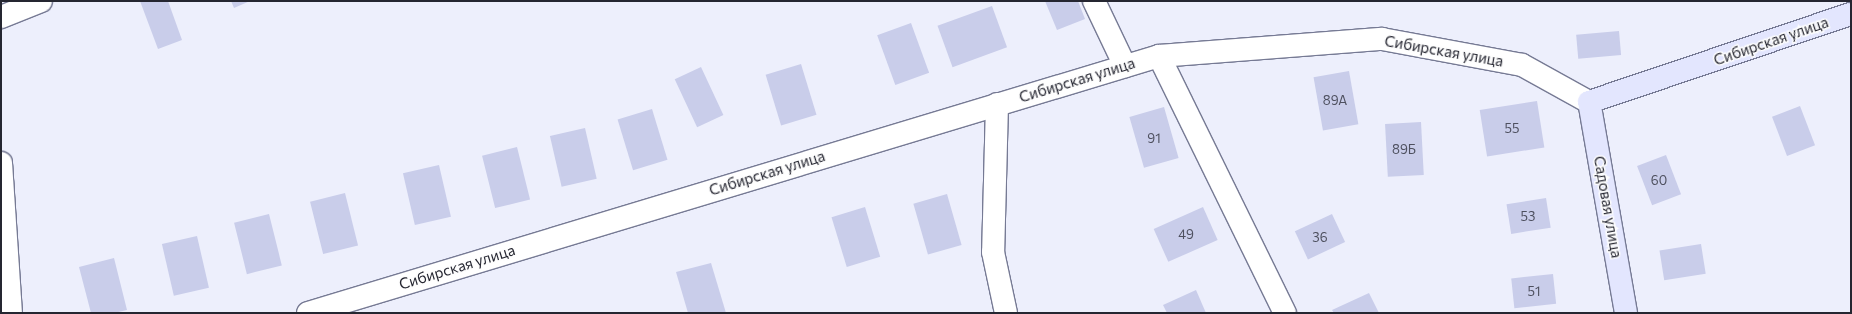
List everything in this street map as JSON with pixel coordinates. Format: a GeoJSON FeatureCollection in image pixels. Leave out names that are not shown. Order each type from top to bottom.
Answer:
{"type":"FeatureCollection","features":[{"type":"Feature","properties":{"kind":"street"},"geometry":{"type":"LineString","coordinates":[[1,17],[41,1]]}},
{"type":"Feature","properties":{"kind":"street"},"geometry":{"type":"LineString","coordinates":[[1094,1],[1124,66]]}},
{"type":"Feature","properties":{"kind":"street","name":"Сибирская улица"},"geometry":{"type":"LineString","coordinates":[[308,313],[1160,56],[1382,38],[1522,65],[1589,102],[1851,14]]}},
{"type":"Feature","properties":{"kind":"street"},"geometry":{"type":"LineString","coordinates":[[1160,56],[1285,313]]}},
{"type":"Feature","properties":{"kind":"street","name":"Садовая улица"},"geometry":{"type":"LineString","coordinates":[[1589,102],[1626,313]]}},
{"type":"Feature","properties":{"kind":"street"},"geometry":{"type":"LineString","coordinates":[[997,104],[993,252],[1006,313]]}},
{"type":"Feature","properties":{"kind":"street"},"geometry":{"type":"LineString","coordinates":[[1,163],[11,313]]}},
{"type":"Feature","properties":{"kind":"building"},"geometry":{"type":"Polygon","coordinates":[[[140,1],[168,1],[182,40],[158,49],[140,1]]]}},
{"type":"Feature","properties":{"kind":"building"},"geometry":{"type":"Polygon","coordinates":[[[231,1],[250,1],[234,8],[231,1]]]}},
{"type":"Feature","properties":{"kind":"building"},"geometry":{"type":"Polygon","coordinates":[[[1045,1],[1078,1],[1085,19],[1057,30],[1045,1]]]}},
{"type":"Feature","properties":{"kind":"building"},"geometry":{"type":"Polygon","coordinates":[[[992,6],[1007,47],[953,67],[937,26],[992,6]]]}},
{"type":"Feature","properties":{"kind":"building"},"geometry":{"type":"Polygon","coordinates":[[[911,23],[929,73],[895,85],[877,35],[911,23]]]}},
{"type":"Feature","properties":{"kind":"building"},"geometry":{"type":"Polygon","coordinates":[[[1619,31],[1621,55],[1578,59],[1576,35],[1619,31]]]}},
{"type":"Feature","properties":{"kind":"building"},"geometry":{"type":"Polygon","coordinates":[[[801,64],[816,115],[781,126],[766,75],[801,64]]]}},
{"type":"Feature","properties":{"kind":"building"},"geometry":{"type":"Polygon","coordinates":[[[701,67],[723,115],[697,127],[675,79],[701,67]]]}},
{"type":"Feature","properties":{"kind":"building"},"geometry":{"type":"Polygon","coordinates":[[[1349,71],[1358,124],[1323,130],[1314,77],[1349,71]]]}},
{"type":"Feature","properties":{"kind":"building"},"geometry":{"type":"Polygon","coordinates":[[[1537,101],[1544,147],[1487,156],[1480,110],[1537,101]]]}},
{"type":"Feature","properties":{"kind":"building"},"geometry":{"type":"Polygon","coordinates":[[[1800,106],[1815,145],[1787,156],[1772,117],[1800,106]]]}},
{"type":"Feature","properties":{"kind":"building"},"geometry":{"type":"Polygon","coordinates":[[[1164,107],[1179,158],[1144,168],[1129,117],[1164,107]]]}},
{"type":"Feature","properties":{"kind":"building"},"geometry":{"type":"Polygon","coordinates":[[[652,109],[667,160],[633,170],[618,120],[652,109]]]}},
{"type":"Feature","properties":{"kind":"building"},"geometry":{"type":"Polygon","coordinates":[[[1421,122],[1424,175],[1388,177],[1385,124],[1421,122]]]}},
{"type":"Feature","properties":{"kind":"building"},"geometry":{"type":"Polygon","coordinates":[[[585,128],[597,179],[562,187],[550,136],[585,128]]]}},
{"type":"Feature","properties":{"kind":"building"},"geometry":{"type":"Polygon","coordinates":[[[517,147],[530,199],[495,208],[482,156],[517,147]]]}},
{"type":"Feature","properties":{"kind":"building"},"geometry":{"type":"Polygon","coordinates":[[[1666,155],[1681,194],[1652,205],[1637,166],[1666,155]]]}},
{"type":"Feature","properties":{"kind":"building"},"geometry":{"type":"Polygon","coordinates":[[[439,165],[451,217],[415,225],[403,173],[439,165]]]}},
{"type":"Feature","properties":{"kind":"building"},"geometry":{"type":"Polygon","coordinates":[[[345,193],[358,245],[323,254],[310,202],[345,193]]]}},
{"type":"Feature","properties":{"kind":"building"},"geometry":{"type":"Polygon","coordinates":[[[947,194],[962,245],[928,255],[913,204],[947,194]]]}},
{"type":"Feature","properties":{"kind":"building"},"geometry":{"type":"Polygon","coordinates":[[[1546,198],[1551,228],[1511,234],[1506,204],[1546,198]]]}},
{"type":"Feature","properties":{"kind":"building"},"geometry":{"type":"Polygon","coordinates":[[[865,207],[880,257],[847,267],[832,217],[865,207]]]}},
{"type":"Feature","properties":{"kind":"building"},"geometry":{"type":"Polygon","coordinates":[[[1203,207],[1218,240],[1168,262],[1154,229],[1203,207]]]}},
{"type":"Feature","properties":{"kind":"building"},"geometry":{"type":"Polygon","coordinates":[[[269,214],[282,265],[247,274],[234,223],[269,214]]]}},
{"type":"Feature","properties":{"kind":"building"},"geometry":{"type":"Polygon","coordinates":[[[1332,214],[1345,242],[1308,259],[1295,231],[1332,214]]]}},
{"type":"Feature","properties":{"kind":"building"},"geometry":{"type":"Polygon","coordinates":[[[197,236],[209,288],[174,296],[162,244],[197,236]]]}},
{"type":"Feature","properties":{"kind":"building"},"geometry":{"type":"Polygon","coordinates":[[[1701,244],[1706,274],[1664,280],[1660,251],[1701,244]]]}},
{"type":"Feature","properties":{"kind":"building"},"geometry":{"type":"Polygon","coordinates":[[[114,258],[127,310],[114,313],[91,313],[79,267],[114,258]]]}},
{"type":"Feature","properties":{"kind":"building"},"geometry":{"type":"Polygon","coordinates":[[[711,263],[726,313],[688,313],[676,272],[711,263]]]}},
{"type":"Feature","properties":{"kind":"building"},"geometry":{"type":"Polygon","coordinates":[[[1553,274],[1556,304],[1514,308],[1511,278],[1553,274]]]}},
{"type":"Feature","properties":{"kind":"building"},"geometry":{"type":"Polygon","coordinates":[[[1196,290],[1206,313],[1167,313],[1163,305],[1196,290]]]}},
{"type":"Feature","properties":{"kind":"building"},"geometry":{"type":"Polygon","coordinates":[[[1369,293],[1379,313],[1334,313],[1332,310],[1369,293]]]}}]}
